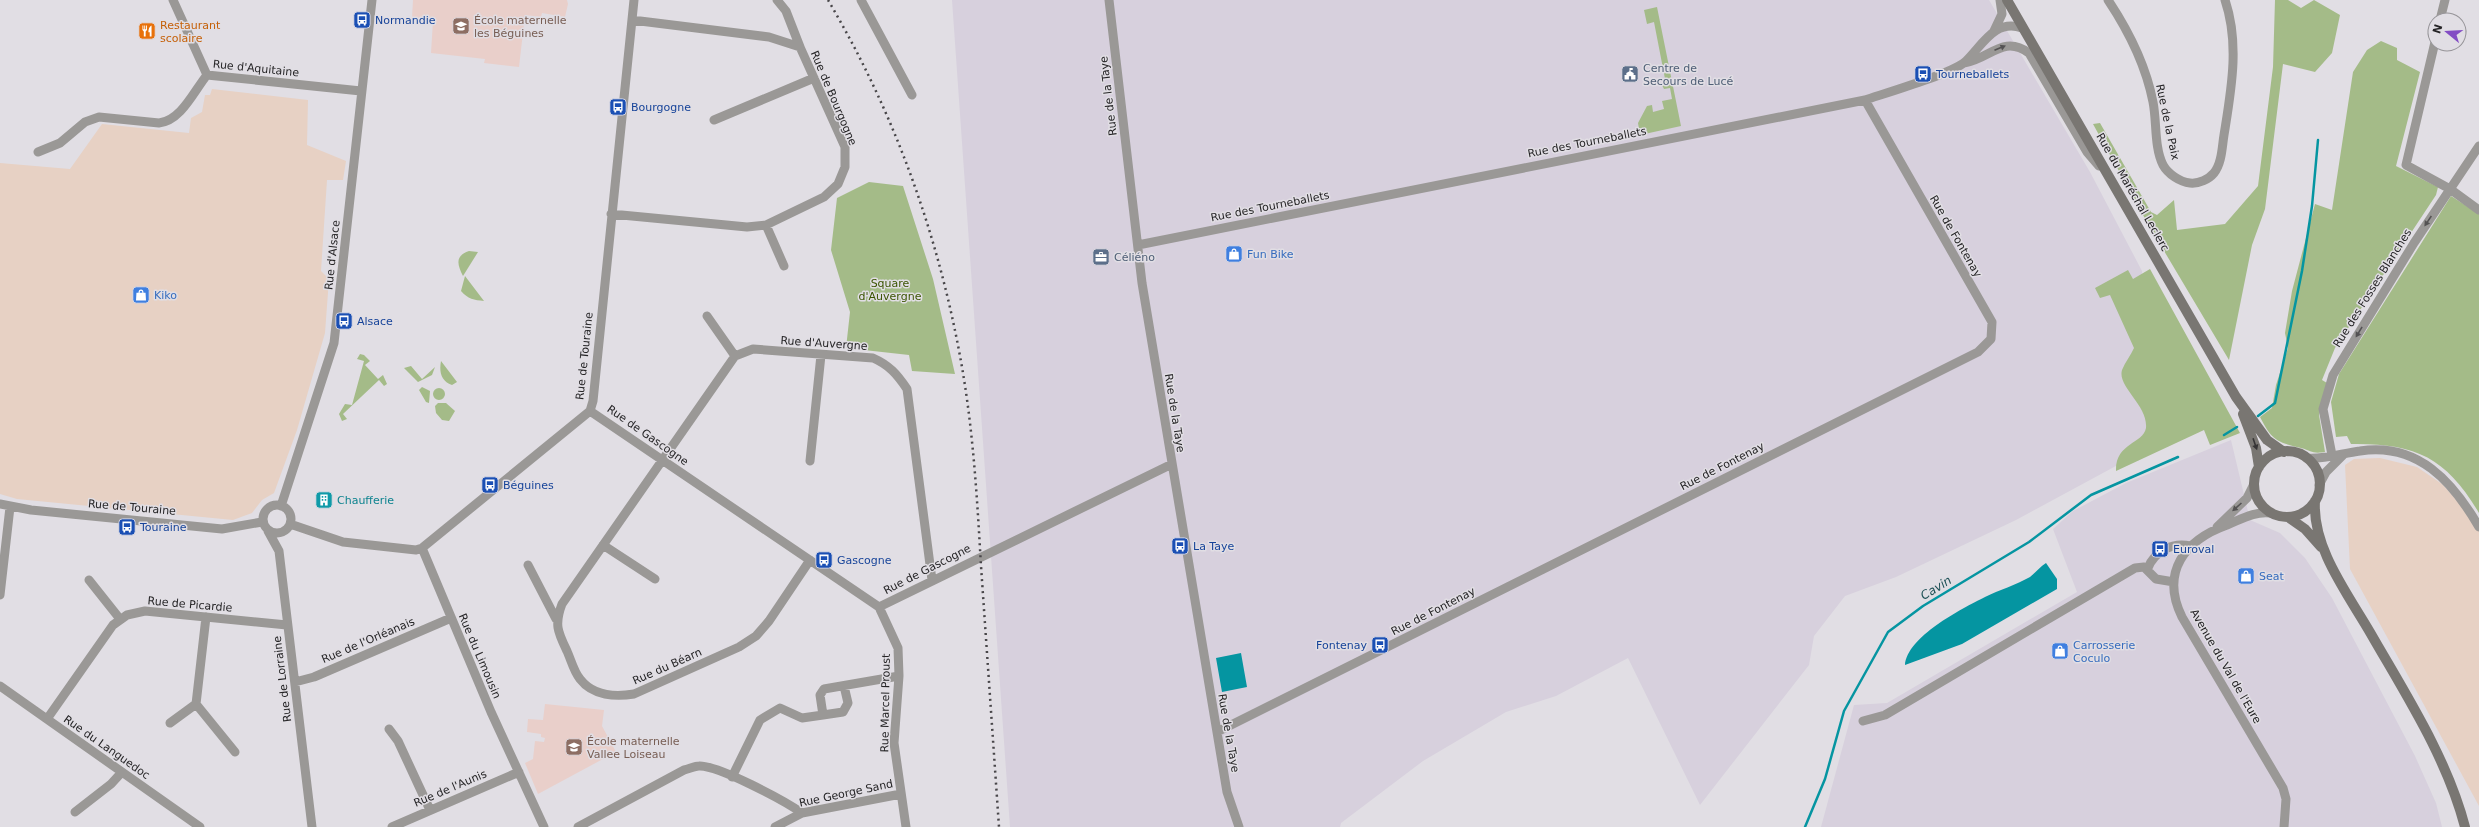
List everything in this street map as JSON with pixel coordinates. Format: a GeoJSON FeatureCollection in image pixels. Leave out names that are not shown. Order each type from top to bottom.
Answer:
{"type":"FeatureCollection","features":[{"type":"Feature","properties":{"kind":"main road","name":"Rue du Maréchal Leclerc"},"geometry":{"type":"LineString","coordinates":[[2007,0],[2022,28],[2116,186],[2236,397],[2267,440],[2284,452]]}},
{"type":"Feature","properties":{"kind":"main road","name":"Rue du Maréchal Leclerc"},"geometry":{"type":"LineString","coordinates":[[2236,397],[2256,448],[2259,467]]}},
{"type":"Feature","properties":{"kind":"main road"},"geometry":{"type":"LineString","coordinates":[[2325,552],[2314,516],[2315,501],[2319,485],[2315,468],[2306,458],[2298,454],[2284,452],[2266,459],[2259,467],[2254,484],[2257,498],[2262,507],[2271,513],[2288,517],[2305,529],[2325,552],[2432,741],[2465,827]]}},
{"type":"Feature","properties":{"kind":"main road"},"geometry":{"type":"LineString","coordinates":[[2288,517],[2301,514],[2315,501]]}},
{"type":"Feature","properties":{"kind":"street","name":"Rue d'Aquitaine"},"geometry":{"type":"LineString","coordinates":[[173,0],[207,75],[362,91]]}},
{"type":"Feature","properties":{"kind":"street","name":"Rue d'Alsace"},"geometry":{"type":"LineString","coordinates":[[281,506],[334,343],[372,0]]}},
{"type":"Feature","properties":{"kind":"street","name":"Rue de Touraine"},"geometry":{"type":"LineString","coordinates":[[422,548],[590,411],[593,401],[634,0]]}},
{"type":"Feature","properties":{"kind":"street"},"geometry":{"type":"LineString","coordinates":[[777,0],[786,11],[800,47]]}},
{"type":"Feature","properties":{"kind":"street"},"geometry":{"type":"LineString","coordinates":[[861,0],[912,95]]}},
{"type":"Feature","properties":{"kind":"street","name":"Rue de la Taye"},"geometry":{"type":"LineString","coordinates":[[1109,0],[1142,283],[1227,792],[1239,827]]}},
{"type":"Feature","properties":{"kind":"street"},"geometry":{"type":"LineString","coordinates":[[1993,32],[2002,14],[2000,0]]}},
{"type":"Feature","properties":{"kind":"street","name":"Rue de la Paix"},"geometry":{"type":"LineString","coordinates":[[2108,0],[2132,40],[2144,72],[2153,102],[2158,142],[2163,165],[2176,179],[2191,183],[2206,180],[2215,172],[2220,161],[2231,90],[2234,57],[2232,30],[2225,0]]}},
{"type":"Feature","properties":{"kind":"street"},"geometry":{"type":"LineString","coordinates":[[2442,12],[2445,0]]}},
{"type":"Feature","properties":{"kind":"street","name":"Rue de Bourgogne"},"geometry":{"type":"LineString","coordinates":[[611,214],[747,227],[766,224],[824,197],[838,184],[846,167],[845,148],[800,47],[769,36],[632,20]]}},
{"type":"Feature","properties":{"kind":"street","name":"Rue des Tourneballets"},"geometry":{"type":"LineString","coordinates":[[1138,245],[1865,100],[1948,71],[1964,63],[1993,32],[2007,24],[2022,28]]}},
{"type":"Feature","properties":{"kind":"street"},"geometry":{"type":"LineString","coordinates":[[1964,63],[2008,45],[2019,46],[2029,53],[2087,152],[2116,186]]}},
{"type":"Feature","properties":{"kind":"street"},"geometry":{"type":"LineString","coordinates":[[2433,52],[2406,165],[2450,189],[2479,210]]}},
{"type":"Feature","properties":{"kind":"street"},"geometry":{"type":"LineString","coordinates":[[38,152],[60,142],[85,122],[99,117],[168,122],[176,116],[207,75]]}},
{"type":"Feature","properties":{"kind":"street"},"geometry":{"type":"LineString","coordinates":[[714,120],[814,78]]}},
{"type":"Feature","properties":{"kind":"street","name":"Rue de Fontenay"},"geometry":{"type":"LineString","coordinates":[[1217,732],[1978,352],[1991,338],[1992,322],[1865,100]]}},
{"type":"Feature","properties":{"kind":"street","name":"Rue des Fosses Blanches"},"geometry":{"type":"LineString","coordinates":[[2332,455],[2323,409],[2333,375],[2414,242],[2479,146]]}},
{"type":"Feature","properties":{"kind":"street"},"geometry":{"type":"LineString","coordinates":[[766,224],[784,266]]}},
{"type":"Feature","properties":{"kind":"street"},"geometry":{"type":"LineString","coordinates":[[556,619],[562,604],[735,356],[707,316]]}},
{"type":"Feature","properties":{"kind":"street","name":"Rue d'Auvergne"},"geometry":{"type":"LineString","coordinates":[[735,356],[753,349],[872,358],[886,364],[897,374],[907,389],[932,580]]}},
{"type":"Feature","properties":{"kind":"street"},"geometry":{"type":"LineString","coordinates":[[810,461],[821,355]]}},
{"type":"Feature","properties":{"kind":"street","name":"Rue de Gascogne"},"geometry":{"type":"LineString","coordinates":[[590,411],[879,607],[1172,464]]}},
{"type":"Feature","properties":{"kind":"street"},"geometry":{"type":"LineString","coordinates":[[2306,458],[2343,455],[2362,450],[2381,451],[2424,462],[2447,480],[2479,527]]}},
{"type":"Feature","properties":{"kind":"street"},"geometry":{"type":"LineString","coordinates":[[2319,485],[2326,472],[2343,455]]}},
{"type":"Feature","properties":{"kind":"street","name":"Avenue du Val de l'Eure"},"geometry":{"type":"LineString","coordinates":[[2254,484],[2247,498],[2217,527],[2190,546],[2178,563],[2174,582],[2177,607],[2182,617],[2283,788],[2286,799],[2284,827]]}},
{"type":"Feature","properties":{"kind":"street","name":"Rue de Touraine"},"geometry":{"type":"LineString","coordinates":[[0,504],[10,507],[216,529],[262,522]]}},
{"type":"Feature","properties":{"kind":"street"},"geometry":{"type":"LineString","coordinates":[[278,546],[288,527],[289,512],[281,506],[274,505],[266,510],[262,522],[268,531],[278,534],[288,527]]}},
{"type":"Feature","properties":{"kind":"street"},"geometry":{"type":"LineString","coordinates":[[0,595],[10,507]]}},
{"type":"Feature","properties":{"kind":"street","name":"Avenue du Val de l'Eure"},"geometry":{"type":"LineString","coordinates":[[2217,527],[2257,513],[2271,513]]}},
{"type":"Feature","properties":{"kind":"street"},"geometry":{"type":"LineString","coordinates":[[288,527],[343,542],[416,550],[422,548]]}},
{"type":"Feature","properties":{"kind":"street","name":"Rue de Lorraine"},"geometry":{"type":"LineString","coordinates":[[268,531],[278,546],[312,827]]}},
{"type":"Feature","properties":{"kind":"street"},"geometry":{"type":"LineString","coordinates":[[2148,568],[2155,556],[2166,548],[2179,544],[2190,546]]}},
{"type":"Feature","properties":{"kind":"street"},"geometry":{"type":"LineString","coordinates":[[603,545],[655,579]]}},
{"type":"Feature","properties":{"kind":"street","name":"Rue du Limousin"},"geometry":{"type":"LineString","coordinates":[[422,548],[451,618],[544,827]]}},
{"type":"Feature","properties":{"kind":"street","name":"Rue du Béarn"},"geometry":{"type":"LineString","coordinates":[[528,565],[556,619],[558,632],[580,679],[604,694],[620,696],[634,694],[739,647],[756,636],[769,621],[810,560]]}},
{"type":"Feature","properties":{"kind":"street"},"geometry":{"type":"LineString","coordinates":[[1863,721],[1885,715],[2135,568],[2148,568]]}},
{"type":"Feature","properties":{"kind":"street"},"geometry":{"type":"LineString","coordinates":[[2148,568],[2156,579],[2174,582]]}},
{"type":"Feature","properties":{"kind":"street"},"geometry":{"type":"LineString","coordinates":[[89,580],[120,619]]}},
{"type":"Feature","properties":{"kind":"street","name":"Rue Marcel Proust"},"geometry":{"type":"LineString","coordinates":[[879,607],[898,648],[899,676],[894,743],[906,827]]}},
{"type":"Feature","properties":{"kind":"street","name":"Rue de Picardie"},"geometry":{"type":"LineString","coordinates":[[47,719],[107,632],[120,619],[135,612],[145,611],[287,625]]}},
{"type":"Feature","properties":{"kind":"street"},"geometry":{"type":"LineString","coordinates":[[206,617],[196,704],[235,752]]}},
{"type":"Feature","properties":{"kind":"street","name":"Rue de l'Orléanais"},"geometry":{"type":"LineString","coordinates":[[295,682],[314,677],[451,618]]}},
{"type":"Feature","properties":{"kind":"street"},"geometry":{"type":"LineString","coordinates":[[823,715],[820,695],[824,689],[899,676]]}},
{"type":"Feature","properties":{"kind":"street","name":"Rue du Languedoc"},"geometry":{"type":"LineString","coordinates":[[0,686],[200,827]]}},
{"type":"Feature","properties":{"kind":"street"},"geometry":{"type":"LineString","coordinates":[[732,777],[760,720],[780,708],[802,718],[842,712],[848,704],[844,686]]}},
{"type":"Feature","properties":{"kind":"street"},"geometry":{"type":"LineString","coordinates":[[170,723],[196,704]]}},
{"type":"Feature","properties":{"kind":"street"},"geometry":{"type":"LineString","coordinates":[[389,729],[398,741],[430,810]]}},
{"type":"Feature","properties":{"kind":"street"},"geometry":{"type":"LineString","coordinates":[[578,827],[684,770],[700,766],[716,769],[784,800],[802,813]]}},
{"type":"Feature","properties":{"kind":"street"},"geometry":{"type":"LineString","coordinates":[[75,812],[111,784],[122,772]]}},
{"type":"Feature","properties":{"kind":"street","name":"Rue de l'Aunis"},"geometry":{"type":"LineString","coordinates":[[392,827],[519,772]]}},
{"type":"Feature","properties":{"kind":"street","name":"Rue George Sand"},"geometry":{"type":"LineString","coordinates":[[775,827],[802,813],[901,794]]}},
{"type":"Feature","properties":{"kind":"shaded area"},"geometry":{"type":"Polygon","coordinates":[[[413,0],[567,0],[568,4],[565,17],[542,13],[541,17],[525,15],[519,67],[484,63],[485,59],[431,53],[433,21],[412,18],[413,0]]]}},
{"type":"Feature","properties":{"kind":"shaded area"},"geometry":{"type":"Polygon","coordinates":[[[952,0],[1989,0],[2090,172],[2142,271],[2151,447],[2016,520],[1896,577],[1845,596],[1814,636],[1809,665],[1700,805],[1628,658],[1556,696],[1506,712],[1423,761],[1341,823],[1340,827],[1010,827],[952,0]]]}},
{"type":"Feature","properties":{"kind":"shaded area"},"geometry":{"type":"Polygon","coordinates":[[[212,89],[308,100],[307,145],[346,161],[343,180],[327,180],[321,271],[329,279],[325,333],[297,430],[274,493],[262,500],[252,513],[233,520],[17,499],[0,494],[0,163],[70,169],[102,124],[189,133],[191,118],[202,112],[205,95],[210,95],[212,89]]]}},
{"type":"Feature","properties":{"kind":"shaded area","name":"Euroval"},"geometry":{"type":"Polygon","coordinates":[[[2231,440],[2250,520],[2280,533],[2305,558],[2332,598],[2415,756],[2436,803],[2442,827],[1821,827],[1854,705],[1887,703],[2077,592],[2053,529],[2073,511],[2126,483],[2231,440]]]}},
{"type":"Feature","properties":{"kind":"shaded area"},"geometry":{"type":"Polygon","coordinates":[[[2380,458],[2417,467],[2442,484],[2479,525],[2479,806],[2350,569],[2345,465],[2354,459],[2380,458]]]}},
{"type":"Feature","properties":{"kind":"shaded area","name":"École maternelle Vallee Loiseau"},"geometry":{"type":"Polygon","coordinates":[[[545,704],[604,710],[602,726],[616,752],[538,794],[525,763],[533,759],[535,741],[544,742],[545,738],[541,737],[541,734],[527,732],[528,719],[543,720],[545,704]]]}},
{"type":"Feature","properties":{"kind":"green space"},"geometry":{"type":"Polygon","coordinates":[[[2275,0],[2288,0],[2301,8],[2314,0],[2340,15],[2332,53],[2315,72],[2283,64],[2265,209],[2252,245],[2229,360],[2148,224],[2093,124],[2100,123],[2151,212],[2157,215],[2174,200],[2177,230],[2225,224],[2258,186],[2273,67],[2275,0]]]}},
{"type":"Feature","properties":{"kind":"green space"},"geometry":{"type":"Polygon","coordinates":[[[1657,7],[1681,126],[1640,135],[1638,123],[1647,106],[1652,105],[1653,112],[1664,109],[1662,101],[1672,99],[1670,88],[1664,89],[1662,85],[1666,84],[1654,22],[1647,24],[1644,10],[1657,7]]]}},
{"type":"Feature","properties":{"kind":"green space"},"geometry":{"type":"Polygon","coordinates":[[[2381,41],[2397,48],[2397,60],[2420,72],[2396,166],[2438,187],[2436,195],[2335,348],[2322,380],[2327,383],[2319,415],[2325,452],[2321,453],[2280,442],[2268,431],[2260,417],[2272,408],[2276,385],[2288,348],[2285,333],[2292,291],[2315,204],[2332,210],[2353,72],[2367,50],[2381,41]]]}},
{"type":"Feature","properties":{"kind":"green space","name":"Square d'Auvergne"},"geometry":{"type":"Polygon","coordinates":[[[869,182],[903,186],[933,279],[955,374],[912,371],[909,355],[846,348],[850,312],[831,250],[837,198],[869,182]]]}},
{"type":"Feature","properties":{"kind":"green space"},"geometry":{"type":"Polygon","coordinates":[[[2451,196],[2479,214],[2479,513],[2467,494],[2454,478],[2441,466],[2427,457],[2393,446],[2351,444],[2347,436],[2336,437],[2331,402],[2339,374],[2451,196]]]}},
{"type":"Feature","properties":{"kind":"green space"},"geometry":{"type":"Polygon","coordinates":[[[469,251],[478,252],[463,276],[459,268],[458,261],[461,255],[469,251]]]}},
{"type":"Feature","properties":{"kind":"green space"},"geometry":{"type":"Polygon","coordinates":[[[2150,269],[2240,433],[2210,445],[2204,430],[2116,471],[2117,462],[2124,449],[2140,438],[2146,428],[2142,412],[2124,383],[2122,376],[2123,367],[2134,348],[2110,295],[2100,298],[2095,288],[2128,270],[2133,279],[2150,269]]]}},
{"type":"Feature","properties":{"kind":"green space"},"geometry":{"type":"Polygon","coordinates":[[[465,276],[484,301],[471,299],[461,291],[465,276]]]}},
{"type":"Feature","properties":{"kind":"green space"},"geometry":{"type":"Polygon","coordinates":[[[360,354],[364,355],[370,361],[365,365],[378,379],[383,375],[387,384],[384,386],[379,380],[343,414],[347,419],[342,421],[339,414],[345,404],[352,405],[364,361],[357,359],[360,354]]]}},
{"type":"Feature","properties":{"kind":"green space"},"geometry":{"type":"Polygon","coordinates":[[[441,361],[457,382],[452,385],[443,379],[440,369],[441,361]]]}},
{"type":"Feature","properties":{"kind":"green space"},"geometry":{"type":"Polygon","coordinates":[[[411,366],[422,379],[435,367],[432,375],[418,382],[404,368],[411,366]]]}},
{"type":"Feature","properties":{"kind":"green space"},"geometry":{"type":"Polygon","coordinates":[[[422,387],[430,391],[429,403],[426,402],[419,390],[422,387]]]}},
{"type":"Feature","properties":{"kind":"green space"},"geometry":{"type":"Polygon","coordinates":[[[437,388],[441,388],[445,394],[441,400],[437,400],[433,396],[433,392],[437,388]]]}},
{"type":"Feature","properties":{"kind":"green space"},"geometry":{"type":"Polygon","coordinates":[[[438,403],[446,403],[455,411],[449,421],[442,420],[436,413],[435,406],[438,403]]]}},
{"type":"Feature","properties":{"kind":"water"},"geometry":{"type":"Polygon","coordinates":[[[2046,563],[2057,579],[2057,589],[1962,644],[1905,665],[1908,655],[1915,644],[1937,625],[1950,616],[1990,594],[2019,583],[2030,577],[2046,563]]]}},
{"type":"Feature","properties":{"kind":"water"},"geometry":{"type":"Polygon","coordinates":[[[1241,653],[1247,687],[1222,692],[1216,658],[1241,653]]]}},
{"type":"Feature","properties":{"kind":"waterway"},"geometry":{"type":"LineString","coordinates":[[2258,416],[2275,403],[2302,271],[2312,206],[2318,140]]}},
{"type":"Feature","properties":{"kind":"waterway","name":"Cavin"},"geometry":{"type":"LineString","coordinates":[[2224,435],[2237,427]]}},
{"type":"Feature","properties":{"kind":"waterway","name":"Cavin"},"geometry":{"type":"LineString","coordinates":[[1805,827],[1825,779],[1844,711],[1888,632],[1923,606],[2029,542],[2091,495],[2178,457]]}},
{"type":"Feature","properties":{"kind":"railway"},"geometry":{"type":"LineString","coordinates":[[828,0],[873,84],[910,172],[939,263],[960,356],[974,461],[999,827]]}},
{"type":"Feature","properties":{"kind":"place","name":"Normandie"},"geometry":{"type":"Point","coordinates":[362,20]}},
{"type":"Feature","properties":{"kind":"place","name":"École maternelle les Béguines"},"geometry":{"type":"Point","coordinates":[461,26]}},
{"type":"Feature","properties":{"kind":"place","name":"Restaurant scolaire"},"geometry":{"type":"Point","coordinates":[147,31]}},
{"type":"Feature","properties":{"kind":"place","name":"Centre de Secours de Lucé"},"geometry":{"type":"Point","coordinates":[1630,74]}},
{"type":"Feature","properties":{"kind":"place","name":"Tourneballets"},"geometry":{"type":"Point","coordinates":[1923,74]}},
{"type":"Feature","properties":{"kind":"place","name":"Bourgogne"},"geometry":{"type":"Point","coordinates":[618,107]}},
{"type":"Feature","properties":{"kind":"place","name":"Fun Bike"},"geometry":{"type":"Point","coordinates":[1234,254]}},
{"type":"Feature","properties":{"kind":"place","name":"Céliéno"},"geometry":{"type":"Point","coordinates":[1101,257]}},
{"type":"Feature","properties":{"kind":"place","name":"Kiko"},"geometry":{"type":"Point","coordinates":[141,295]}},
{"type":"Feature","properties":{"kind":"place","name":"Alsace"},"geometry":{"type":"Point","coordinates":[344,321]}},
{"type":"Feature","properties":{"kind":"place","name":"Béguines"},"geometry":{"type":"Point","coordinates":[490,485]}},
{"type":"Feature","properties":{"kind":"place","name":"Chaufferie"},"geometry":{"type":"Point","coordinates":[324,500]}},
{"type":"Feature","properties":{"kind":"place","name":"Touraine"},"geometry":{"type":"Point","coordinates":[127,527]}},
{"type":"Feature","properties":{"kind":"place","name":"La Taye"},"geometry":{"type":"Point","coordinates":[1180,546]}},
{"type":"Feature","properties":{"kind":"place","name":"Euroval"},"geometry":{"type":"Point","coordinates":[2160,549]}},
{"type":"Feature","properties":{"kind":"place","name":"Gascogne"},"geometry":{"type":"Point","coordinates":[824,560]}},
{"type":"Feature","properties":{"kind":"place","name":"Seat"},"geometry":{"type":"Point","coordinates":[2246,576]}},
{"type":"Feature","properties":{"kind":"place","name":"Fontenay"},"geometry":{"type":"Point","coordinates":[1380,645]}},
{"type":"Feature","properties":{"kind":"place","name":"Carrosserie Coculo"},"geometry":{"type":"Point","coordinates":[2060,651]}},
{"type":"Feature","properties":{"kind":"place","name":"École maternelle Vallee Loiseau"},"geometry":{"type":"Point","coordinates":[574,747]}}]}
